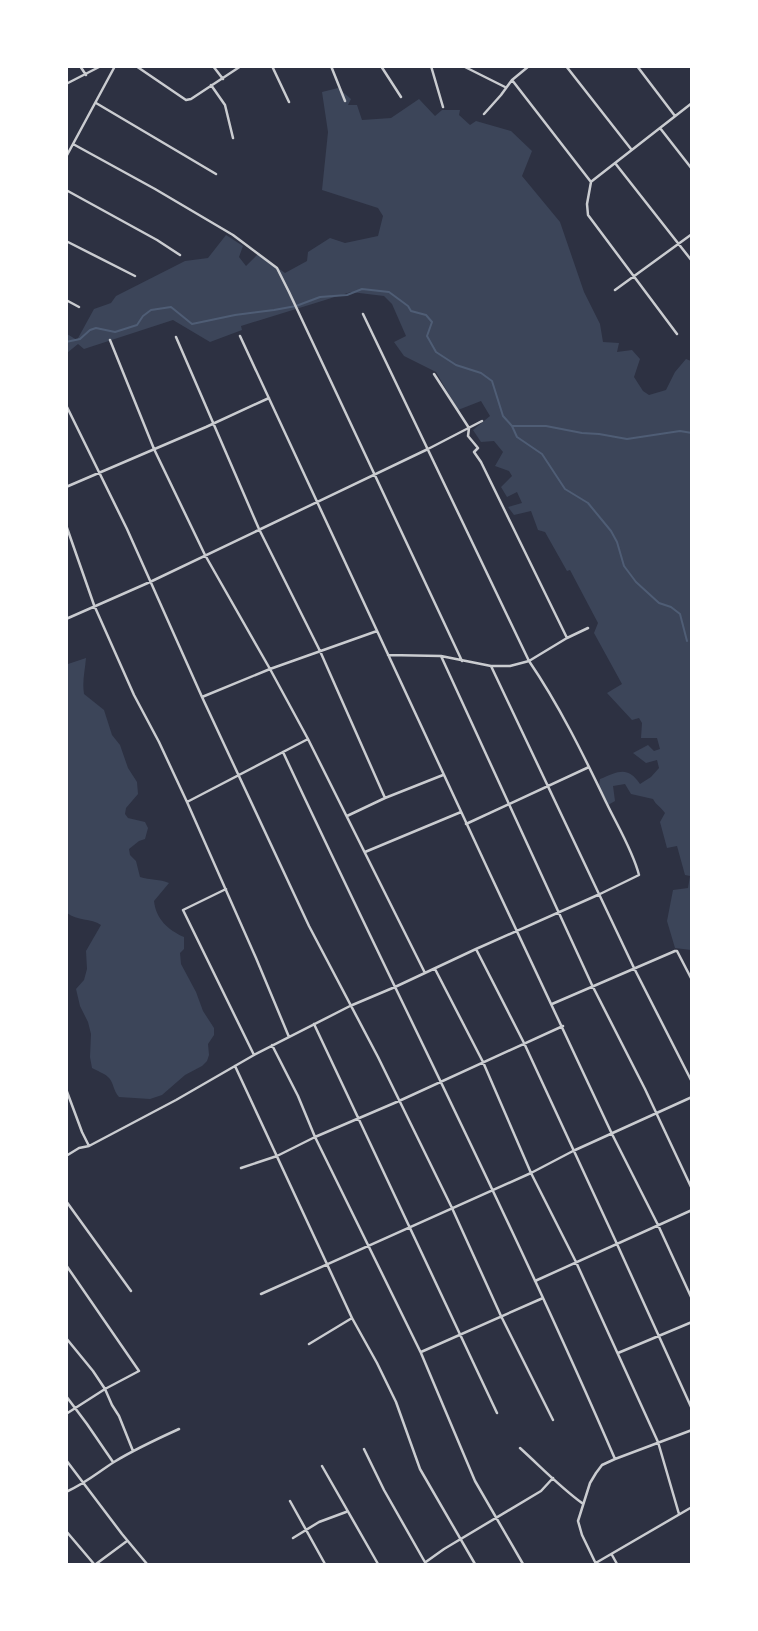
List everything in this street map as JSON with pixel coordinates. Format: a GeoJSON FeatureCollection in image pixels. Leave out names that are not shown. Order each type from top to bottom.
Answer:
{"type":"FeatureCollection","features":[{"type":"Feature","properties":{"kind":"street"},"geometry":{"type":"LineString","coordinates":[[80,66],[86,75]]}},
{"type":"Feature","properties":{"kind":"street"},"geometry":{"type":"LineString","coordinates":[[66,84],[101,66]]}},
{"type":"Feature","properties":{"kind":"street"},"geometry":{"type":"LineString","coordinates":[[66,157],[115,66]]}},
{"type":"Feature","properties":{"kind":"street"},"geometry":{"type":"LineString","coordinates":[[136,66],[186,100],[241,66]]}},
{"type":"Feature","properties":{"kind":"street"},"geometry":{"type":"LineString","coordinates":[[213,66],[223,79]]}},
{"type":"Feature","properties":{"kind":"street"},"geometry":{"type":"LineString","coordinates":[[272,66],[289,102]]}},
{"type":"Feature","properties":{"kind":"street"},"geometry":{"type":"LineString","coordinates":[[331,66],[345,101]]}},
{"type":"Feature","properties":{"kind":"street"},"geometry":{"type":"LineString","coordinates":[[381,66],[401,97]]}},
{"type":"Feature","properties":{"kind":"street"},"geometry":{"type":"LineString","coordinates":[[431,66],[443,107]]}},
{"type":"Feature","properties":{"kind":"street"},"geometry":{"type":"LineString","coordinates":[[463,66],[505,87]]}},
{"type":"Feature","properties":{"kind":"street"},"geometry":{"type":"LineString","coordinates":[[484,114],[505,87],[529,66]]}},
{"type":"Feature","properties":{"kind":"street"},"geometry":{"type":"LineString","coordinates":[[566,66],[632,150]]}},
{"type":"Feature","properties":{"kind":"street"},"geometry":{"type":"LineString","coordinates":[[637,66],[675,117]]}},
{"type":"Feature","properties":{"kind":"street"},"geometry":{"type":"LineString","coordinates":[[512,80],[591,181]]}},
{"type":"Feature","properties":{"kind":"street"},"geometry":{"type":"LineString","coordinates":[[211,85],[225,105],[233,138]]}},
{"type":"Feature","properties":{"kind":"street"},"geometry":{"type":"LineString","coordinates":[[96,103],[216,174]]}},
{"type":"Feature","properties":{"kind":"street"},"geometry":{"type":"LineString","coordinates":[[677,334],[588,215],[587,204],[591,181],[691,103]]}},
{"type":"Feature","properties":{"kind":"street"},"geometry":{"type":"LineString","coordinates":[[660,128],[691,169]]}},
{"type":"Feature","properties":{"kind":"street"},"geometry":{"type":"LineString","coordinates":[[73,144],[233,235],[277,268],[462,661]]}},
{"type":"Feature","properties":{"kind":"street"},"geometry":{"type":"LineString","coordinates":[[615,163],[691,261]]}},
{"type":"Feature","properties":{"kind":"street"},"geometry":{"type":"LineString","coordinates":[[66,190],[157,240],[180,256]]}},
{"type":"Feature","properties":{"kind":"street"},"geometry":{"type":"LineString","coordinates":[[615,290],[691,234]]}},
{"type":"Feature","properties":{"kind":"street"},"geometry":{"type":"LineString","coordinates":[[66,241],[135,276]]}},
{"type":"Feature","properties":{"kind":"street"},"geometry":{"type":"LineString","coordinates":[[66,300],[79,307]]}},
{"type":"Feature","properties":{"kind":"street"},"geometry":{"type":"LineString","coordinates":[[66,1156],[350,1006],[600,894],[640,873],[589,767],[546,685],[529,661],[363,314]]}},
{"type":"Feature","properties":{"kind":"street"},"geometry":{"type":"LineString","coordinates":[[176,337],[259,529],[320,651],[385,798]]}},
{"type":"Feature","properties":{"kind":"street"},"geometry":{"type":"LineString","coordinates":[[240,337],[691,1299]]}},
{"type":"Feature","properties":{"kind":"street"},"geometry":{"type":"LineString","coordinates":[[110,340],[154,449],[205,555],[308,739],[426,973]]}},
{"type":"Feature","properties":{"kind":"street"},"geometry":{"type":"LineString","coordinates":[[434,374],[469,428],[468,436],[478,448],[474,452],[567,638]]}},
{"type":"Feature","properties":{"kind":"street"},"geometry":{"type":"LineString","coordinates":[[66,488],[269,398]]}},
{"type":"Feature","properties":{"kind":"street"},"geometry":{"type":"LineString","coordinates":[[66,405],[309,926],[378,1057],[553,1420]]}},
{"type":"Feature","properties":{"kind":"street"},"geometry":{"type":"LineString","coordinates":[[66,619],[150,582],[482,421]]}},
{"type":"Feature","properties":{"kind":"street"},"geometry":{"type":"LineString","coordinates":[[66,525],[94,605],[134,695],[187,802],[289,1037]]}},
{"type":"Feature","properties":{"kind":"street"},"geometry":{"type":"LineString","coordinates":[[388,654],[441,656],[491,666],[520,664],[588,628]]}},
{"type":"Feature","properties":{"kind":"street"},"geometry":{"type":"LineString","coordinates":[[201,697],[377,631]]}},
{"type":"Feature","properties":{"kind":"street"},"geometry":{"type":"LineString","coordinates":[[441,656],[592,985],[635,1068],[691,1189]]}},
{"type":"Feature","properties":{"kind":"street"},"geometry":{"type":"LineString","coordinates":[[491,666],[691,1082]]}},
{"type":"Feature","properties":{"kind":"street"},"geometry":{"type":"LineString","coordinates":[[187,802],[308,739]]}},
{"type":"Feature","properties":{"kind":"street"},"geometry":{"type":"LineString","coordinates":[[283,752],[349,895],[493,1189],[615,1459]]}},
{"type":"Feature","properties":{"kind":"street"},"geometry":{"type":"LineString","coordinates":[[466,824],[589,767]]}},
{"type":"Feature","properties":{"kind":"street"},"geometry":{"type":"LineString","coordinates":[[347,816],[444,774]]}},
{"type":"Feature","properties":{"kind":"street"},"geometry":{"type":"LineString","coordinates":[[365,852],[461,812]]}},
{"type":"Feature","properties":{"kind":"street"},"geometry":{"type":"LineString","coordinates":[[226,889],[183,910],[254,1055]]}},
{"type":"Feature","properties":{"kind":"street"},"geometry":{"type":"LineString","coordinates":[[476,949],[524,1043],[691,1409]]}},
{"type":"Feature","properties":{"kind":"street"},"geometry":{"type":"LineString","coordinates":[[552,1004],[676,950],[691,980]]}},
{"type":"Feature","properties":{"kind":"street"},"geometry":{"type":"LineString","coordinates":[[435,969],[483,1062],[530,1173],[576,1262],[658,1442],[679,1514]]}},
{"type":"Feature","properties":{"kind":"street"},"geometry":{"type":"LineString","coordinates":[[314,1024],[497,1413]]}},
{"type":"Feature","properties":{"kind":"street"},"geometry":{"type":"LineString","coordinates":[[241,1168],[277,1156],[563,1026]]}},
{"type":"Feature","properties":{"kind":"street"},"geometry":{"type":"LineString","coordinates":[[272,1045],[421,1353],[464,1456],[495,1518],[523,1564]]}},
{"type":"Feature","properties":{"kind":"street"},"geometry":{"type":"LineString","coordinates":[[235,1066],[352,1318],[396,1402],[420,1469],[475,1564]]}},
{"type":"Feature","properties":{"kind":"street"},"geometry":{"type":"LineString","coordinates":[[66,1089],[89,1146]]}},
{"type":"Feature","properties":{"kind":"street"},"geometry":{"type":"LineString","coordinates":[[261,1294],[691,1097]]}},
{"type":"Feature","properties":{"kind":"street"},"geometry":{"type":"LineString","coordinates":[[66,1145],[71,1153]]}},
{"type":"Feature","properties":{"kind":"street"},"geometry":{"type":"LineString","coordinates":[[66,1201],[131,1291]]}},
{"type":"Feature","properties":{"kind":"street"},"geometry":{"type":"LineString","coordinates":[[536,1281],[691,1210]]}},
{"type":"Feature","properties":{"kind":"street"},"geometry":{"type":"LineString","coordinates":[[66,1265],[139,1371],[66,1414]]}},
{"type":"Feature","properties":{"kind":"street"},"geometry":{"type":"LineString","coordinates":[[421,1353],[543,1298]]}},
{"type":"Feature","properties":{"kind":"street"},"geometry":{"type":"LineString","coordinates":[[309,1344],[352,1318]]}},
{"type":"Feature","properties":{"kind":"street"},"geometry":{"type":"LineString","coordinates":[[618,1353],[691,1322]]}},
{"type":"Feature","properties":{"kind":"street"},"geometry":{"type":"LineString","coordinates":[[66,1338],[105,1389],[133,1451]]}},
{"type":"Feature","properties":{"kind":"street"},"geometry":{"type":"LineString","coordinates":[[66,1396],[113,1463]]}},
{"type":"Feature","properties":{"kind":"street"},"geometry":{"type":"LineString","coordinates":[[66,1492],[85,1484],[133,1451],[179,1429]]}},
{"type":"Feature","properties":{"kind":"street"},"geometry":{"type":"LineString","coordinates":[[691,1430],[602,1465],[590,1483],[578,1521],[595,1564],[691,1507]]}},
{"type":"Feature","properties":{"kind":"street"},"geometry":{"type":"LineString","coordinates":[[520,1448],[565,1491],[582,1503]]}},
{"type":"Feature","properties":{"kind":"street"},"geometry":{"type":"LineString","coordinates":[[364,1450],[425,1564],[541,1491],[554,1478]]}},
{"type":"Feature","properties":{"kind":"street"},"geometry":{"type":"LineString","coordinates":[[66,1460],[147,1564]]}},
{"type":"Feature","properties":{"kind":"street"},"geometry":{"type":"LineString","coordinates":[[322,1466],[377,1564]]}},
{"type":"Feature","properties":{"kind":"street"},"geometry":{"type":"LineString","coordinates":[[290,1501],[325,1564]]}},
{"type":"Feature","properties":{"kind":"street"},"geometry":{"type":"LineString","coordinates":[[293,1538],[319,1522],[347,1511]]}},
{"type":"Feature","properties":{"kind":"street"},"geometry":{"type":"LineString","coordinates":[[66,1531],[95,1564],[127,1541]]}},
{"type":"Feature","properties":{"kind":"street"},"geometry":{"type":"LineString","coordinates":[[611,1555],[617,1564]]}},
{"type":"Feature","properties":{"kind":"shaded area"},"geometry":{"type":"Polygon","coordinates":[[[338,88],[351,99],[348,105],[357,105],[362,120],[391,118],[419,99],[435,116],[442,110],[460,110],[459,115],[470,125],[476,121],[511,131],[532,151],[522,176],[560,222],[584,292],[600,324],[603,342],[619,343],[617,352],[632,350],[640,359],[634,377],[649,395],[666,390],[675,372],[686,359],[691,361],[691,950],[675,948],[667,921],[673,890],[688,888],[690,876],[685,875],[677,846],[667,848],[660,822],[665,813],[653,799],[631,794],[625,784],[613,786],[615,801],[608,805],[599,786],[600,779],[617,772],[631,774],[640,784],[651,777],[659,768],[657,760],[646,763],[633,753],[648,745],[654,751],[660,749],[657,738],[641,738],[642,723],[639,718],[632,720],[607,693],[622,684],[594,633],[598,623],[570,570],[567,571],[545,532],[538,530],[531,511],[514,515],[508,507],[522,503],[517,492],[507,497],[501,487],[512,476],[509,471],[495,466],[503,452],[494,441],[481,442],[473,430],[490,416],[481,401],[458,410],[436,372],[404,356],[394,342],[406,336],[392,304],[384,296],[351,292],[241,326],[242,330],[210,342],[173,320],[84,349],[78,344],[67,353],[67,334],[77,340],[94,309],[111,303],[116,296],[185,261],[208,258],[226,235],[243,246],[239,257],[246,266],[258,254],[285,273],[307,261],[308,252],[330,238],[345,243],[378,236],[383,216],[378,208],[322,190],[328,132],[322,92],[338,88]]]}},
{"type":"Feature","properties":{"kind":"shaded area"},"geometry":{"type":"Polygon","coordinates":[[[86,658],[84,694],[104,710],[112,735],[120,745],[128,768],[137,782],[138,794],[126,808],[125,814],[128,818],[145,822],[148,828],[145,839],[129,849],[130,855],[136,861],[140,877],[169,883],[154,901],[155,907],[164,923],[184,937],[184,949],[180,953],[181,964],[214,1028],[214,1035],[208,1044],[207,1061],[162,1095],[150,1099],[119,1097],[110,1079],[92,1068],[91,1034],[76,989],[84,980],[87,969],[86,951],[101,925],[67,913],[67,663],[86,658]]]}},
{"type":"Feature","properties":{"kind":"waterway"},"geometry":{"type":"LineString","coordinates":[[66,342],[80,339],[96,328],[115,332],[137,325],[151,310],[171,307],[192,324],[296,306],[320,297],[347,295],[362,289],[389,292],[411,311],[426,315],[432,322],[427,336],[436,352],[456,365],[481,373],[492,381],[503,416],[512,426],[546,426],[627,439],[680,431],[692,433]]}},
{"type":"Feature","properties":{"kind":"waterway"},"geometry":{"type":"LineString","coordinates":[[512,426],[517,437],[542,454],[565,489],[588,503],[611,531],[624,566],[636,582],[659,603],[680,614],[687,641]]}}]}
